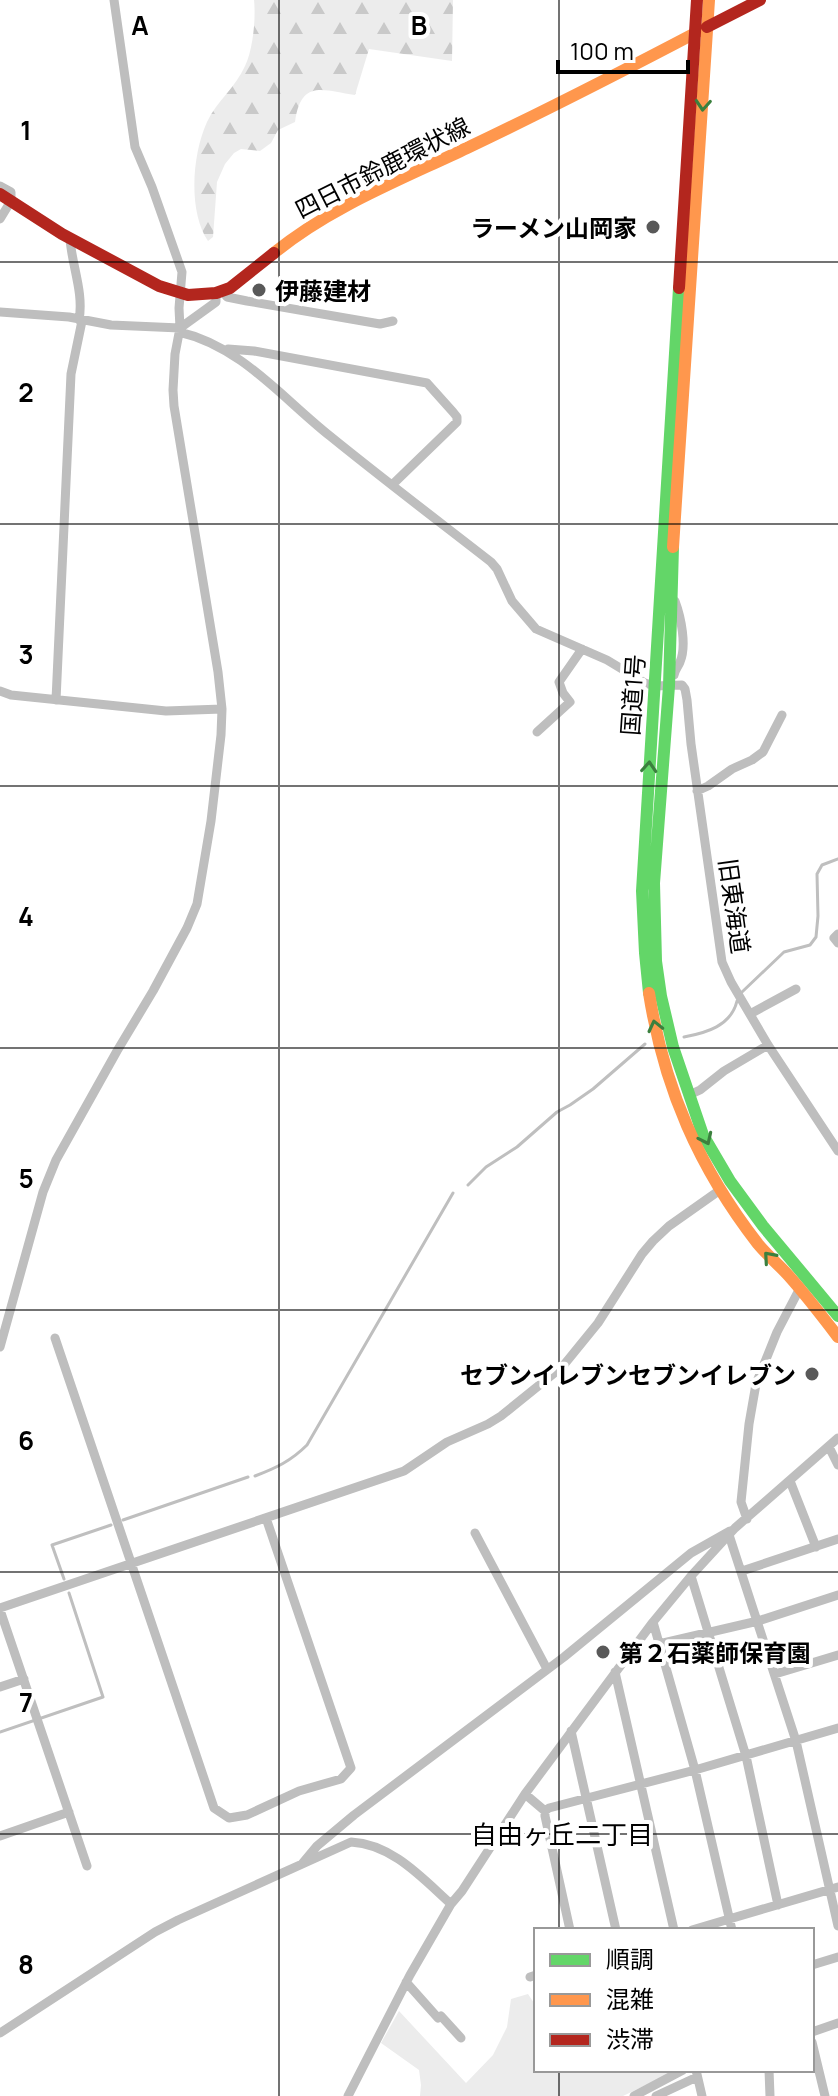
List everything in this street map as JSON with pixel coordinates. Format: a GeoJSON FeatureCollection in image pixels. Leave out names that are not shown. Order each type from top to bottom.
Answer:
{"type":"FeatureCollection","features":[{"type":"Feature","properties":{"kind":"main road","name":"国道1号"},"geometry":{"type":"LineString","coordinates":[[692,186],[697,0]]}},
{"type":"Feature","properties":{"kind":"main road","name":"国道1号"},"geometry":{"type":"LineString","coordinates":[[709,0],[681,352],[669,686],[642,891],[673,1047],[703,1135],[730,1181],[838,1337]]}},
{"type":"Feature","properties":{"kind":"main road","name":"四日市鈴鹿環状線"},"geometry":{"type":"LineString","coordinates":[[219,292],[230,288],[299,232],[317,222],[572,98],[760,0]]}},
{"type":"Feature","properties":{"kind":"main road"},"geometry":{"type":"LineString","coordinates":[[6,197],[70,239],[159,286],[180,294],[200,296],[219,292]]}},
{"type":"Feature","properties":{"kind":"main road","name":"国道1号"},"geometry":{"type":"LineString","coordinates":[[669,686],[679,395]]}},
{"type":"Feature","properties":{"kind":"main road","name":"国道1号"},"geometry":{"type":"LineString","coordinates":[[648,925],[649,998],[667,1073],[689,1134],[720,1190],[772,1262],[802,1283],[838,1316]]}},
{"type":"Feature","properties":{"kind":"street"},"geometry":{"type":"LineString","coordinates":[[0,1347],[43,1192],[56,1160],[192,918],[200,890],[211,821],[222,709],[174,406],[182,272],[135,147],[114,0]]}},
{"type":"Feature","properties":{"kind":"street"},"geometry":{"type":"LineString","coordinates":[[0,186],[11,192],[6,197],[0,219]]}},
{"type":"Feature","properties":{"kind":"street"},"geometry":{"type":"LineString","coordinates":[[56,700],[71,374],[81,321],[80,293],[70,239]]}},
{"type":"Feature","properties":{"kind":"street"},"geometry":{"type":"LineString","coordinates":[[180,330],[216,302],[219,292],[247,301],[380,324],[393,321]]}},
{"type":"Feature","properties":{"kind":"street"},"geometry":{"type":"LineString","coordinates":[[0,312],[180,330],[224,349],[491,562],[512,601],[536,629],[607,660],[645,683],[669,686],[682,658],[682,619],[673,594]]}},
{"type":"Feature","properties":{"kind":"street"},"geometry":{"type":"LineString","coordinates":[[224,349],[254,351],[427,383],[457,417],[457,422],[392,485]]}},
{"type":"Feature","properties":{"kind":"street"},"geometry":{"type":"LineString","coordinates":[[537,732],[570,702],[559,682],[582,649]]}},
{"type":"Feature","properties":{"kind":"street","name":"旧東海道"},"geometry":{"type":"LineString","coordinates":[[669,686],[685,689],[722,962],[768,1045],[838,1151]]}},
{"type":"Feature","properties":{"kind":"street"},"geometry":{"type":"LineString","coordinates":[[0,691],[11,695],[166,711],[222,709]]}},
{"type":"Feature","properties":{"kind":"street"},"geometry":{"type":"LineString","coordinates":[[697,791],[763,752],[782,715]]}},
{"type":"Feature","properties":{"kind":"street"},"geometry":{"type":"LineString","coordinates":[[838,934],[834,938],[838,943]]}},
{"type":"Feature","properties":{"kind":"street"},"geometry":{"type":"LineString","coordinates":[[750,1014],[796,989]]}},
{"type":"Feature","properties":{"kind":"street"},"geometry":{"type":"LineString","coordinates":[[689,1095],[768,1045]]}},
{"type":"Feature","properties":{"kind":"street"},"geometry":{"type":"LineString","coordinates":[[87,1866],[0,1609],[404,1471],[447,1442],[488,1424],[576,1353],[653,1241],[720,1190]]}},
{"type":"Feature","properties":{"kind":"street"},"geometry":{"type":"LineString","coordinates":[[747,1519],[741,1502],[756,1384],[777,1332],[802,1283]]}},
{"type":"Feature","properties":{"kind":"street"},"geometry":{"type":"LineString","coordinates":[[55,1338],[214,1808],[229,1818],[247,1815],[299,1791],[341,1779],[351,1768],[266,1518]]}},
{"type":"Feature","properties":{"kind":"street"},"geometry":{"type":"LineString","coordinates":[[348,2096],[406,1982],[451,1904],[571,1731],[691,1576],[732,1532],[838,1438]]}},
{"type":"Feature","properties":{"kind":"street"},"geometry":{"type":"LineString","coordinates":[[829,1447],[838,1465]]}},
{"type":"Feature","properties":{"kind":"street"},"geometry":{"type":"LineString","coordinates":[[790,1481],[816,1547]]}},
{"type":"Feature","properties":{"kind":"street"},"geometry":{"type":"LineString","coordinates":[[732,1532],[796,1741],[834,1888],[838,1926]]}},
{"type":"Feature","properties":{"kind":"street"},"geometry":{"type":"LineString","coordinates":[[302,1864],[317,1846],[354,1815],[547,1669],[691,1553],[732,1532]]}},
{"type":"Feature","properties":{"kind":"street"},"geometry":{"type":"LineString","coordinates":[[475,1533],[547,1669]]}},
{"type":"Feature","properties":{"kind":"street"},"geometry":{"type":"LineString","coordinates":[[742,1571],[838,1539]]}},
{"type":"Feature","properties":{"kind":"street"},"geometry":{"type":"LineString","coordinates":[[691,1576],[746,1756],[778,1905]]}},
{"type":"Feature","properties":{"kind":"street"},"geometry":{"type":"LineString","coordinates":[[659,1644],[758,1621],[838,1595]]}},
{"type":"Feature","properties":{"kind":"street"},"geometry":{"type":"LineString","coordinates":[[653,1622],[695,1770],[731,1928]]}},
{"type":"Feature","properties":{"kind":"street"},"geometry":{"type":"LineString","coordinates":[[775,1674],[838,1655]]}},
{"type":"Feature","properties":{"kind":"street"},"geometry":{"type":"LineString","coordinates":[[615,1672],[674,1928]]}},
{"type":"Feature","properties":{"kind":"street"},"geometry":{"type":"LineString","coordinates":[[0,1687],[24,1679]]}},
{"type":"Feature","properties":{"kind":"street"},"geometry":{"type":"LineString","coordinates":[[545,1811],[838,1728]]}},
{"type":"Feature","properties":{"kind":"street"},"geometry":{"type":"LineString","coordinates":[[571,1731],[616,1928]]}},
{"type":"Feature","properties":{"kind":"street"},"geometry":{"type":"LineString","coordinates":[[525,1794],[545,1811],[570,1928]]}},
{"type":"Feature","properties":{"kind":"street"},"geometry":{"type":"LineString","coordinates":[[0,1836],[69,1812]]}},
{"type":"Feature","properties":{"kind":"street"},"geometry":{"type":"LineString","coordinates":[[0,2033],[155,1932],[351,1842],[373,1846],[405,1863],[451,1904]]}},
{"type":"Feature","properties":{"kind":"street"},"geometry":{"type":"LineString","coordinates":[[699,1928],[834,1888]]}},
{"type":"Feature","properties":{"kind":"street"},"geometry":{"type":"LineString","coordinates":[[814,1964],[838,1957]]}},
{"type":"Feature","properties":{"kind":"street"},"geometry":{"type":"LineString","coordinates":[[406,1982],[461,2038]]}},
{"type":"Feature","properties":{"kind":"street"},"geometry":{"type":"LineString","coordinates":[[814,2031],[838,2023]]}},
{"type":"Feature","properties":{"kind":"street"},"geometry":{"type":"LineString","coordinates":[[814,2050],[825,2096]]}},
{"type":"Feature","properties":{"kind":"street"},"geometry":{"type":"LineString","coordinates":[[634,2096],[645,2093],[680,2072]]}},
{"type":"Feature","properties":{"kind":"street"},"geometry":{"type":"LineString","coordinates":[[769,2072],[770,2096]]}},
{"type":"Feature","properties":{"kind":"street"},"geometry":{"type":"LineString","coordinates":[[656,2096],[697,2073],[702,2096]]}},
{"type":"Feature","properties":{"kind":"green space"},"geometry":{"type":"Polygon","coordinates":[[[254,0],[453,0],[452,61],[369,49],[355,95],[323,90],[308,93],[302,99],[295,122],[278,130],[271,143],[260,151],[241,149],[225,164],[217,182],[213,237],[208,241],[197,214],[195,199],[198,150],[207,122],[237,81],[248,59],[255,16],[254,0]]]}},
{"type":"Feature","properties":{"kind":"green space"},"geometry":{"type":"Polygon","coordinates":[[[528,1994],[534,2003],[534,2072],[673,2072],[623,2096],[420,2096],[419,2070],[381,2043],[399,2011],[466,2083],[493,2055],[507,2027],[511,1999],[528,1994]]]}},
{"type":"Feature","properties":{"kind":"waterway"},"geometry":{"type":"LineString","coordinates":[[742,992],[784,952],[810,945],[816,937],[817,874],[822,865],[838,859]]}},
{"type":"Feature","properties":{"kind":"waterway"},"geometry":{"type":"LineString","coordinates":[[684,1037],[716,1027],[729,1017],[737,1001]]}},
{"type":"Feature","properties":{"kind":"waterway"},"geometry":{"type":"LineString","coordinates":[[468,1185],[486,1167],[517,1147],[557,1112],[593,1089],[645,1044]]}},
{"type":"Feature","properties":{"kind":"waterway"},"geometry":{"type":"LineString","coordinates":[[255,1476],[283,1464],[307,1445],[453,1193]]}},
{"type":"Feature","properties":{"kind":"waterway"},"geometry":{"type":"LineString","coordinates":[[123,1520],[248,1477]]}},
{"type":"Feature","properties":{"kind":"waterway"},"geometry":{"type":"LineString","coordinates":[[64,1579],[52,1545],[111,1525]]}},
{"type":"Feature","properties":{"kind":"waterway"},"geometry":{"type":"LineString","coordinates":[[0,1732],[103,1697],[69,1593]]}},
{"type":"Feature","properties":{"kind":"traffic: fast"},"geometry":{"type":"LineString","coordinates":[[649,993],[642,891],[679,288]]}},
{"type":"Feature","properties":{"kind":"traffic: fast"},"geometry":{"type":"LineString","coordinates":[[673,547],[669,686],[654,883],[656,961],[661,996],[673,1047],[703,1135],[730,1181],[763,1226],[838,1316]]}},
{"type":"Feature","properties":{"kind":"traffic: slow"},"geometry":{"type":"LineString","coordinates":[[673,547],[709,0]]}},
{"type":"Feature","properties":{"kind":"traffic: slow"},"geometry":{"type":"LineString","coordinates":[[274,253],[319,222],[367,195],[527,119],[703,29]]}},
{"type":"Feature","properties":{"kind":"traffic: slow"},"geometry":{"type":"LineString","coordinates":[[649,993],[664,1062],[675,1094],[687,1126],[718,1186],[758,1244],[795,1283],[838,1337]]}},
{"type":"Feature","properties":{"kind":"traffic: jam"},"geometry":{"type":"LineString","coordinates":[[679,288],[697,0]]}},
{"type":"Feature","properties":{"kind":"traffic: jam"},"geometry":{"type":"LineString","coordinates":[[707,27],[760,0]]}},
{"type":"Feature","properties":{"kind":"traffic: jam"},"geometry":{"type":"LineString","coordinates":[[0,194],[62,234],[159,286],[188,295],[216,293],[230,288],[274,253]]}},
{"type":"Feature","properties":{"kind":"place","name":"ラーメン山岡家"},"geometry":{"type":"Point","coordinates":[653,227]}},
{"type":"Feature","properties":{"kind":"place","name":"伊藤建材"},"geometry":{"type":"Point","coordinates":[259,290]}},
{"type":"Feature","properties":{"kind":"place","name":"セブンイレブンセブンイレブン"},"geometry":{"type":"Point","coordinates":[812,1374]}},
{"type":"Feature","properties":{"kind":"place","name":"第２石薬師保育園"},"geometry":{"type":"Point","coordinates":[603,1652]}},
{"type":"Feature","properties":{"kind":"district","name":"自由ヶ丘二丁目"},"geometry":{"type":"Point","coordinates":[562,1834]}}]}
